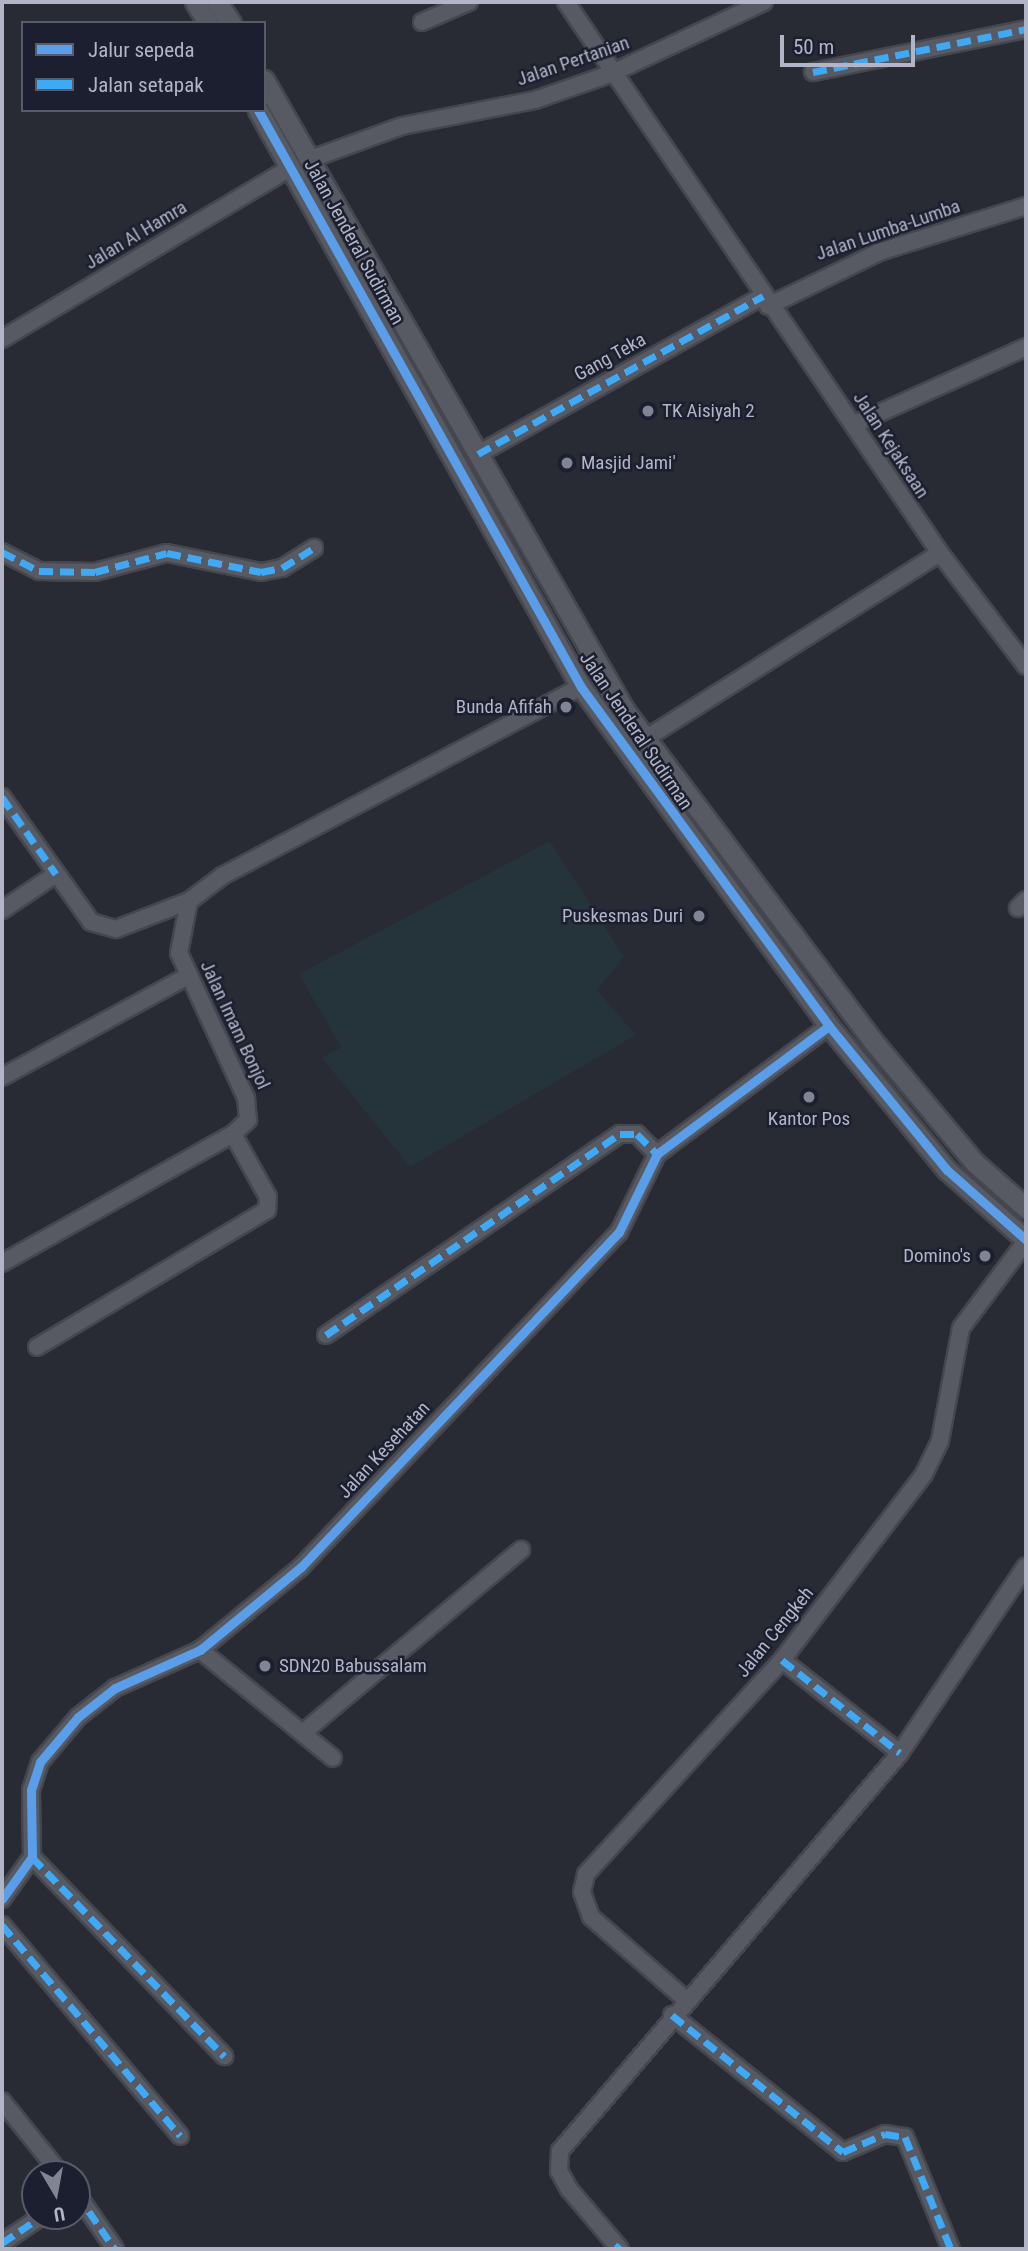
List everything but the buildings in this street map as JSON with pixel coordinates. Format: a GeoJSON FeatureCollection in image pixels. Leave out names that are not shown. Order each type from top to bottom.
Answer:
{"type":"FeatureCollection","features":[{"type":"Feature","properties":{"kind":"street"},"geometry":{"type":"LineString","coordinates":[[195,2],[207,21]]}},
{"type":"Feature","properties":{"kind":"street"},"geometry":{"type":"LineString","coordinates":[[217,2],[230,21]]}},
{"type":"Feature","properties":{"kind":"street"},"geometry":{"type":"LineString","coordinates":[[422,22],[469,2]]}},
{"type":"Feature","properties":{"kind":"street","name":"Jalan Kejaksaan"},"geometry":{"type":"LineString","coordinates":[[566,2],[610,74],[765,301],[855,424],[940,553],[1026,665]]}},
{"type":"Feature","properties":{"kind":"street","name":"Jalan Pertanian"},"geometry":{"type":"LineString","coordinates":[[300,163],[402,126],[535,100],[610,74],[764,2]]}},
{"type":"Feature","properties":{"kind":"street"},"geometry":{"type":"LineString","coordinates":[[813,72],[1026,29]]}},
{"type":"Feature","properties":{"kind":"street","name":"Jalan Jenderal Sudirman"},"geometry":{"type":"LineString","coordinates":[[266,85],[300,163],[581,687],[828,1026],[947,1170],[1026,1241]]}},
{"type":"Feature","properties":{"kind":"street","name":"Jalan Jenderal Sudirman"},"geometry":{"type":"LineString","coordinates":[[260,112],[300,163],[521,520],[601,671],[646,738],[916,1094],[975,1163],[1026,1208]]}},
{"type":"Feature","properties":{"kind":"street","name":"Jalan Al Hamra"},"geometry":{"type":"LineString","coordinates":[[2,339],[300,163]]}},
{"type":"Feature","properties":{"kind":"street","name":"Jalan Lumba-Lumba"},"geometry":{"type":"LineString","coordinates":[[765,301],[879,252],[1026,206]]}},
{"type":"Feature","properties":{"kind":"street","name":"Gang Teka"},"geometry":{"type":"LineString","coordinates":[[478,454],[765,301]]}},
{"type":"Feature","properties":{"kind":"street"},"geometry":{"type":"LineString","coordinates":[[855,424],[1026,347]]}},
{"type":"Feature","properties":{"kind":"street"},"geometry":{"type":"LineString","coordinates":[[498,531],[521,520]]}},
{"type":"Feature","properties":{"kind":"street"},"geometry":{"type":"LineString","coordinates":[[2,552],[39,571],[95,572],[167,553],[261,572],[282,568],[314,548]]}},
{"type":"Feature","properties":{"kind":"street"},"geometry":{"type":"LineString","coordinates":[[646,738],[940,553]]}},
{"type":"Feature","properties":{"kind":"street"},"geometry":{"type":"LineString","coordinates":[[2,797],[91,922],[104,929],[190,901],[222,876],[581,687]]}},
{"type":"Feature","properties":{"kind":"street"},"geometry":{"type":"LineString","coordinates":[[2,910],[56,874]]}},
{"type":"Feature","properties":{"kind":"street","name":"Jalan Imam Bonjol"},"geometry":{"type":"LineString","coordinates":[[190,901],[179,953],[248,1105],[248,1120],[233,1134]]}},
{"type":"Feature","properties":{"kind":"street"},"geometry":{"type":"LineString","coordinates":[[2,1077],[188,976]]}},
{"type":"Feature","properties":{"kind":"street","name":"Jalan Kesehatan"},"geometry":{"type":"LineString","coordinates":[[32,1857],[31,1790],[40,1762],[78,1717],[115,1688],[200,1650],[301,1567],[619,1231],[657,1154],[828,1026]]}},
{"type":"Feature","properties":{"kind":"street"},"geometry":{"type":"LineString","coordinates":[[896,1108],[916,1094]]}},
{"type":"Feature","properties":{"kind":"street"},"geometry":{"type":"LineString","coordinates":[[3,1259],[233,1134],[268,1197],[267,1210],[37,1347]]}},
{"type":"Feature","properties":{"kind":"street"},"geometry":{"type":"LineString","coordinates":[[326,1335],[621,1134],[637,1134],[657,1154]]}},
{"type":"Feature","properties":{"kind":"street","name":"Jalan Cengkeh"},"geometry":{"type":"LineString","coordinates":[[685,1999],[591,1917],[582,1884],[782,1660],[924,1474],[940,1441],[961,1328],[1026,1241]]}},
{"type":"Feature","properties":{"kind":"street"},"geometry":{"type":"LineString","coordinates":[[305,1731],[521,1550]]}},
{"type":"Feature","properties":{"kind":"street"},"geometry":{"type":"LineString","coordinates":[[615,2248],[569,2189],[558,2160],[574,2130],[900,1753],[1026,1566]]}},
{"type":"Feature","properties":{"kind":"street"},"geometry":{"type":"LineString","coordinates":[[200,1650],[305,1731],[333,1758]]}},
{"type":"Feature","properties":{"kind":"street"},"geometry":{"type":"LineString","coordinates":[[782,1660],[900,1753]]}},
{"type":"Feature","properties":{"kind":"street"},"geometry":{"type":"LineString","coordinates":[[2,1899],[32,1857],[224,2056]]}},
{"type":"Feature","properties":{"kind":"street"},"geometry":{"type":"LineString","coordinates":[[2,1925],[180,2136]]}},
{"type":"Feature","properties":{"kind":"street"},"geometry":{"type":"LineString","coordinates":[[672,2015],[844,2152],[885,2134],[905,2137],[951,2249]]}},
{"type":"Feature","properties":{"kind":"street"},"geometry":{"type":"LineString","coordinates":[[2,2101],[50,2160]]}},
{"type":"Feature","properties":{"kind":"street"},"geometry":{"type":"LineString","coordinates":[[91,2214],[115,2249]]}},
{"type":"Feature","properties":{"kind":"street"},"geometry":{"type":"LineString","coordinates":[[2,2244],[22,2230]]}},
{"type":"Feature","properties":{"kind":"shaded area"},"geometry":{"type":"Polygon","coordinates":[[[550,841],[624,957],[597,990],[636,1035],[410,1167],[322,1058],[341,1047],[299,974],[550,841]]]}},
{"type":"Feature","properties":{"kind":"marked path"},"geometry":{"type":"LineString","coordinates":[[813,72],[1026,29]]}},
{"type":"Feature","properties":{"kind":"marked path"},"geometry":{"type":"LineString","coordinates":[[478,454],[763,296]]}},
{"type":"Feature","properties":{"kind":"marked path"},"geometry":{"type":"LineString","coordinates":[[2,552],[39,571],[95,572],[167,553],[261,572],[282,568],[314,548]]}},
{"type":"Feature","properties":{"kind":"marked path"},"geometry":{"type":"LineString","coordinates":[[2,797],[56,874]]}},
{"type":"Feature","properties":{"kind":"marked path"},"geometry":{"type":"LineString","coordinates":[[326,1335],[620,1134],[637,1134],[657,1154]]}},
{"type":"Feature","properties":{"kind":"marked path"},"geometry":{"type":"LineString","coordinates":[[782,1660],[900,1753]]}},
{"type":"Feature","properties":{"kind":"marked path"},"geometry":{"type":"LineString","coordinates":[[32,1857],[224,2056]]}},
{"type":"Feature","properties":{"kind":"marked path"},"geometry":{"type":"LineString","coordinates":[[2,1925],[180,2136]]}},
{"type":"Feature","properties":{"kind":"marked path"},"geometry":{"type":"LineString","coordinates":[[672,2015],[843,2152],[885,2134],[905,2137],[951,2249]]}},
{"type":"Feature","properties":{"kind":"marked path"},"geometry":{"type":"LineString","coordinates":[[91,2214],[115,2249]]}},
{"type":"Feature","properties":{"kind":"marked path"},"geometry":{"type":"LineString","coordinates":[[2,2243],[21,2230]]}},
{"type":"Feature","properties":{"kind":"marked path"},"geometry":{"type":"LineString","coordinates":[[615,2245],[620,2249]]}},
{"type":"Feature","properties":{"kind":"cycle path"},"geometry":{"type":"LineString","coordinates":[[259,112],[581,687],[829,1026],[947,1170],[1026,1240]]}},
{"type":"Feature","properties":{"kind":"cycle path"},"geometry":{"type":"LineString","coordinates":[[2,1899],[32,1857],[31,1790],[40,1762],[78,1717],[115,1688],[200,1650],[301,1567],[619,1232],[657,1154],[829,1026]]}},
{"type":"Feature","properties":{"kind":"place","name":"TK Aisiyah 2"},"geometry":{"type":"Point","coordinates":[648,411]}},
{"type":"Feature","properties":{"kind":"place","name":"Masjid Jami'"},"geometry":{"type":"Point","coordinates":[567,463]}},
{"type":"Feature","properties":{"kind":"place","name":"Bunda Afifah"},"geometry":{"type":"Point","coordinates":[566,707]}},
{"type":"Feature","properties":{"kind":"place","name":"Puskesmas Duri"},"geometry":{"type":"Point","coordinates":[699,916]}},
{"type":"Feature","properties":{"kind":"place","name":"Kantor Pos"},"geometry":{"type":"Point","coordinates":[809,1097]}},
{"type":"Feature","properties":{"kind":"place","name":"Domino's"},"geometry":{"type":"Point","coordinates":[985,1256]}},
{"type":"Feature","properties":{"kind":"place","name":"SDN20 Babussalam"},"geometry":{"type":"Point","coordinates":[265,1666]}}]}
